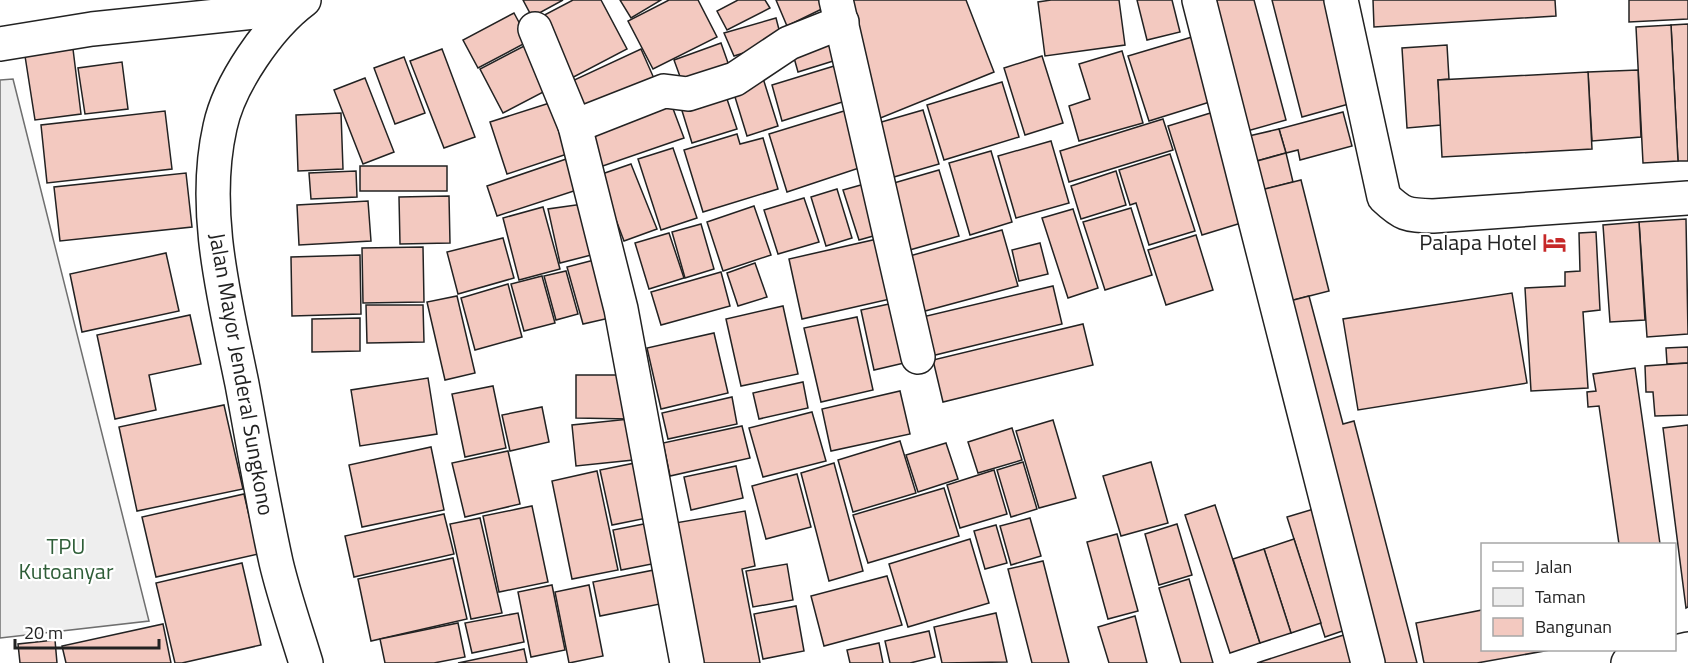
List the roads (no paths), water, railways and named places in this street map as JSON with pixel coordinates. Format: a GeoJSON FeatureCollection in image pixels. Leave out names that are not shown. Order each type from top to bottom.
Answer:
{"type":"FeatureCollection","features":[{"type":"Feature","properties":{"kind":"street"},"geometry":{"type":"LineString","coordinates":[[1199,0],[1368,663]]}},
{"type":"Feature","properties":{"kind":"street"},"geometry":{"type":"LineString","coordinates":[[1341,0],[1384,197],[1399,211],[1410,215],[1433,216],[1688,198]]}},
{"type":"Feature","properties":{"kind":"street"},"geometry":{"type":"LineString","coordinates":[[0,44],[92,29],[299,4]]}},
{"type":"Feature","properties":{"kind":"street","name":"Jalan Mayor Jenderal Sungkono"},"geometry":{"type":"LineString","coordinates":[[299,4],[257,51],[232,90],[220,125],[215,156],[213,211],[222,283],[277,564],[306,663]]}},
{"type":"Feature","properties":{"kind":"street"},"geometry":{"type":"LineString","coordinates":[[575,126],[664,91],[688,94],[735,80],[839,11],[918,357]]}},
{"type":"Feature","properties":{"kind":"street"},"geometry":{"type":"LineString","coordinates":[[535,29],[575,126],[621,309],[687,663]]}},
{"type":"Feature","properties":{"kind":"street"},"geometry":{"type":"LineString","coordinates":[[1628,663],[1688,649]]}},
{"type":"Feature","properties":{"kind":"place","name":"Palapa Hotel"},"geometry":{"type":"Point","coordinates":[1555,242]}},
{"type":"Feature","properties":{"kind":"park label","name":"TPU Kutoanyar"},"geometry":{"type":"Point","coordinates":[66,558]}}]}
